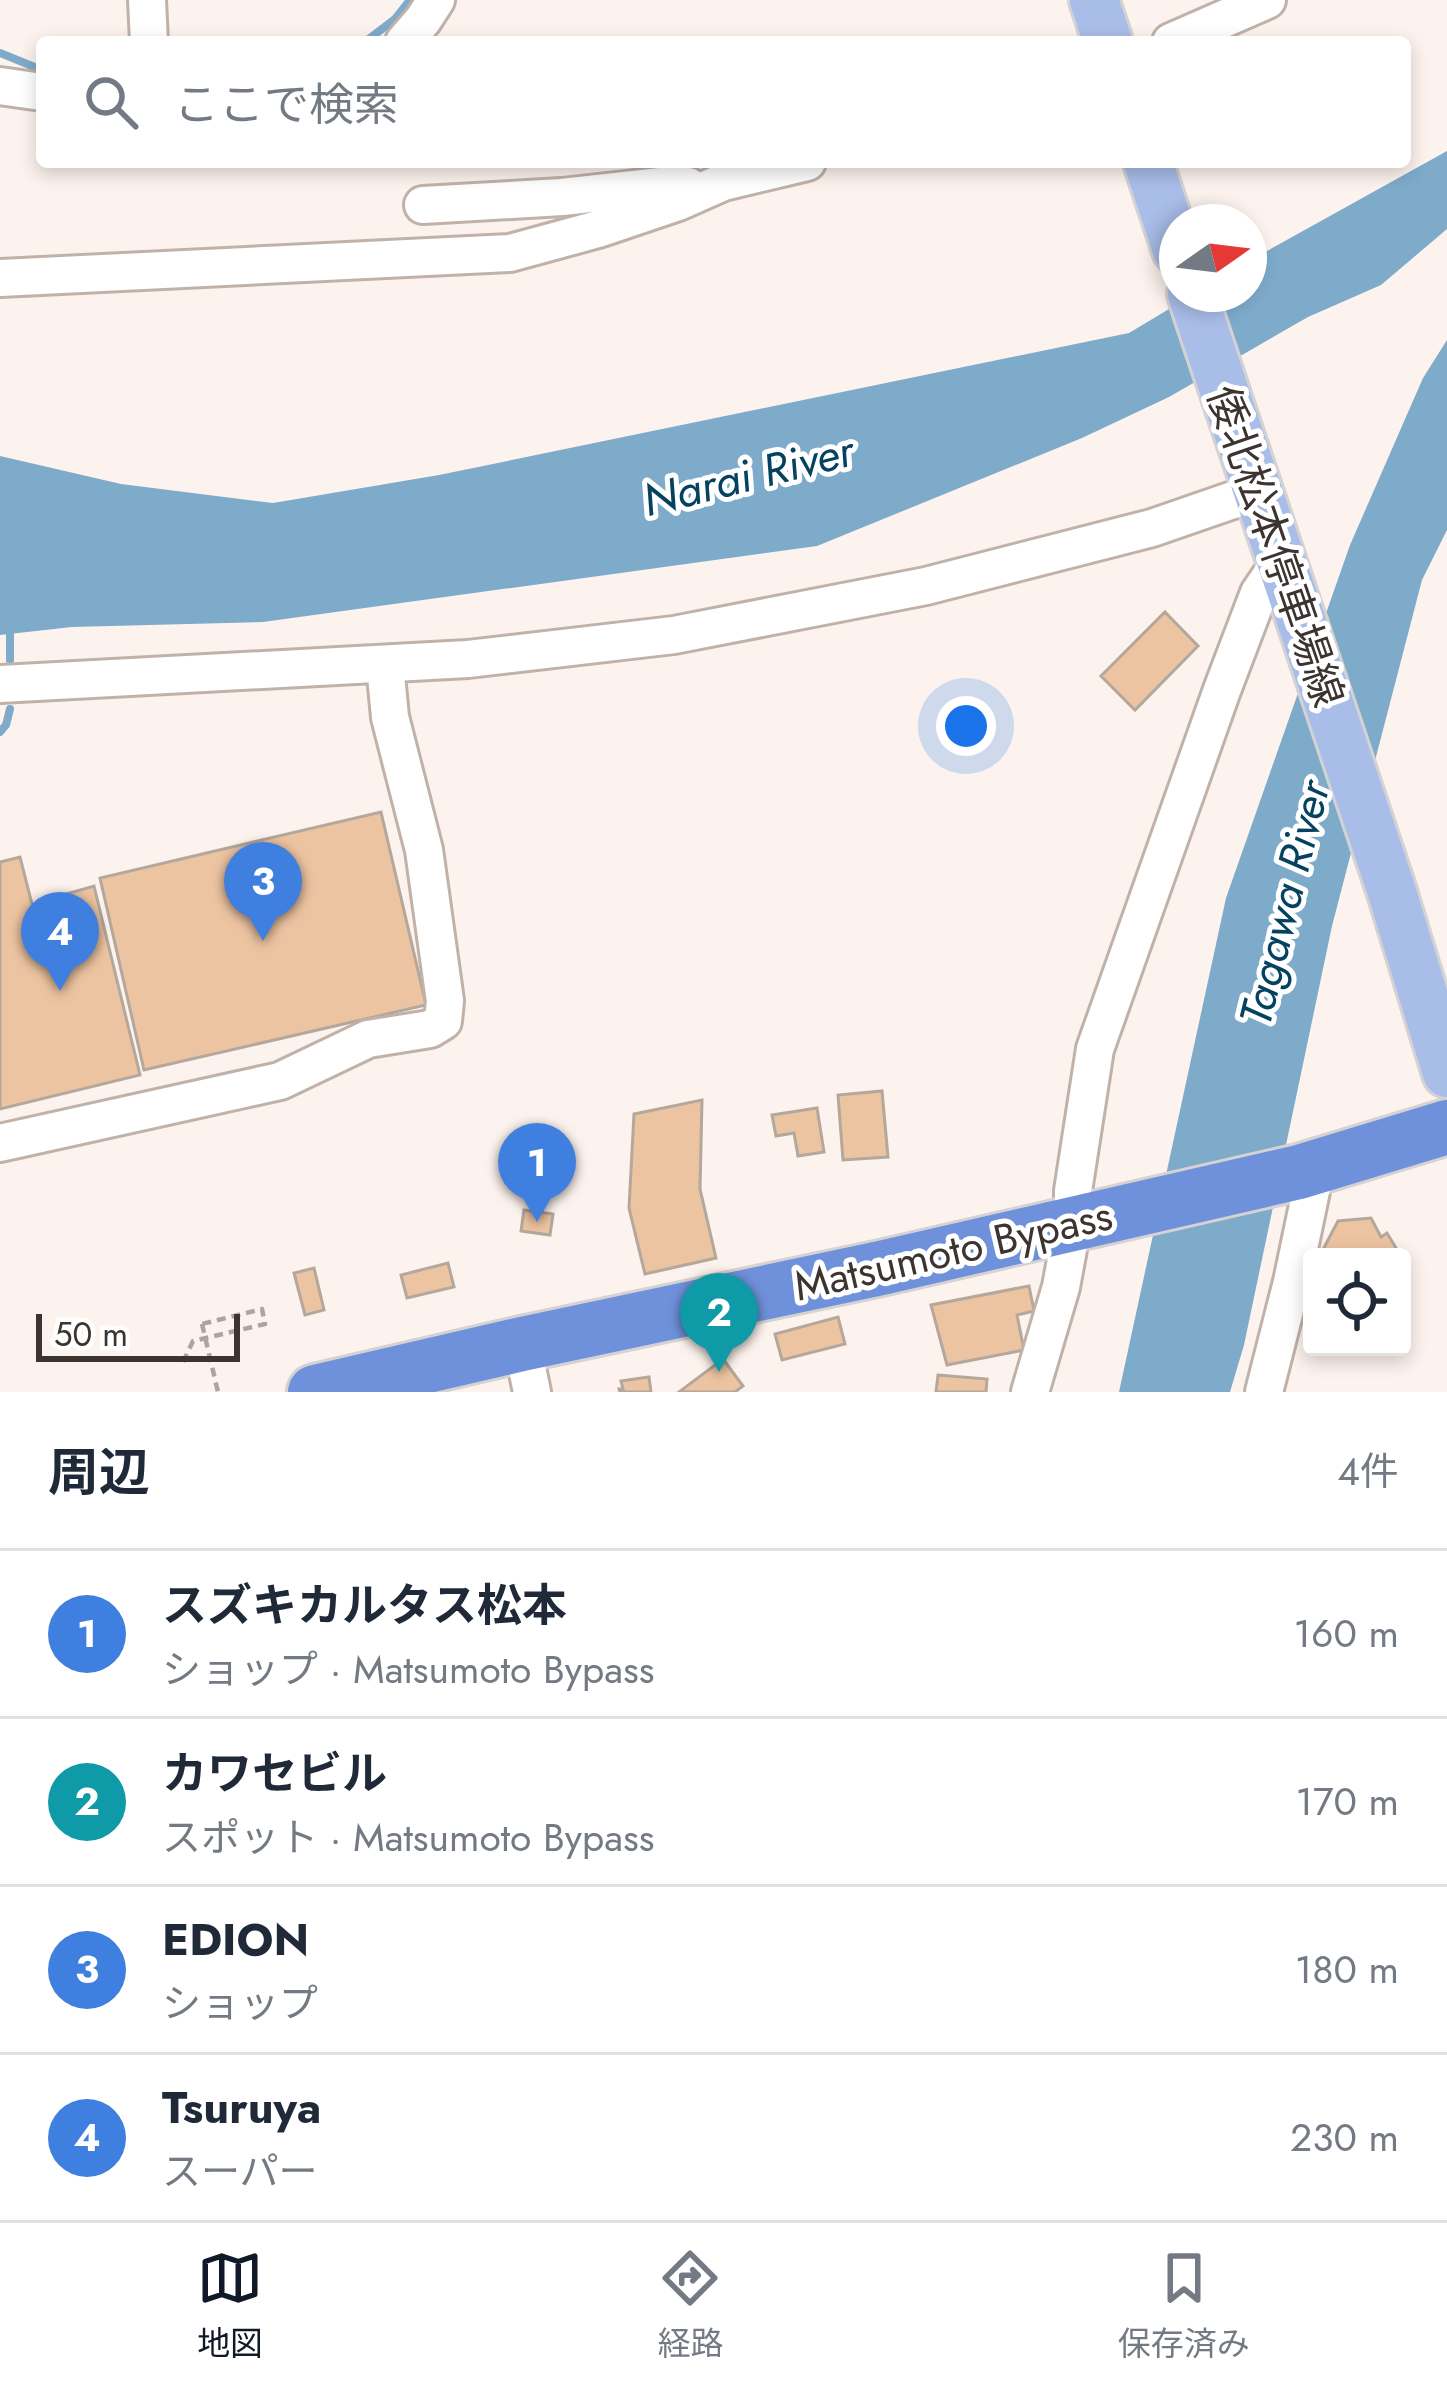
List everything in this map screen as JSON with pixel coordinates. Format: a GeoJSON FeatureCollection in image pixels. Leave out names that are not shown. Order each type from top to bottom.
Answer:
{"type":"FeatureCollection","features":[{"type":"Feature","properties":{"kind":"highway","name":"Matsumoto Bypass"},"geometry":{"type":"LineString","coordinates":[[315,1392],[527,1368],[881,1268],[1307,1170],[1447,1127]]}},
{"type":"Feature","properties":{"kind":"main road"},"geometry":{"type":"LineString","coordinates":[[1094,0],[1106,36]]}},
{"type":"Feature","properties":{"kind":"main road"},"geometry":{"type":"LineString","coordinates":[[1150,168],[1162,204]]}},
{"type":"Feature","properties":{"kind":"main road","name":"倭北松本停車場線"},"geometry":{"type":"LineString","coordinates":[[1198,312],[1391,889],[1447,1072]]}},
{"type":"Feature","properties":{"kind":"street"},"geometry":{"type":"LineString","coordinates":[[147,0],[149,36]]}},
{"type":"Feature","properties":{"kind":"street"},"geometry":{"type":"LineString","coordinates":[[409,36],[436,0]]}},
{"type":"Feature","properties":{"kind":"street"},"geometry":{"type":"LineString","coordinates":[[1185,36],[1267,0]]}},
{"type":"Feature","properties":{"kind":"street"},"geometry":{"type":"LineString","coordinates":[[0,86],[36,91]]}},
{"type":"Feature","properties":{"kind":"street"},"geometry":{"type":"LineString","coordinates":[[0,278],[510,253],[598,230],[704,189],[784,168]]}},
{"type":"Feature","properties":{"kind":"street"},"geometry":{"type":"LineString","coordinates":[[423,205],[679,184],[704,189]]}},
{"type":"Feature","properties":{"kind":"street"},"geometry":{"type":"LineString","coordinates":[[0,684],[468,659],[674,635],[926,586],[1152,528],[1253,481]]}},
{"type":"Feature","properties":{"kind":"street"},"geometry":{"type":"LineString","coordinates":[[1030,1392],[1083,1221],[1073,1191],[1094,1049],[1244,632],[1266,580],[1283,567]]}},
{"type":"Feature","properties":{"kind":"street"},"geometry":{"type":"LineString","coordinates":[[0,1143],[280,1081],[368,1039],[430,1029],[443,1022],[445,1001],[424,850],[390,717],[385,665]]}},
{"type":"Feature","properties":{"kind":"street"},"geometry":{"type":"LineString","coordinates":[[1264,1392],[1292,1282],[1307,1170]]}},
{"type":"Feature","properties":{"kind":"path"},"geometry":{"type":"LineString","coordinates":[[183,1362],[193,1341],[265,1324],[262,1309],[202,1324],[218,1392]]}},
{"type":"Feature","properties":{"kind":"water","name":"Narai River"},"geometry":{"type":"Polygon","coordinates":[[[1447,151],[1447,229],[1381,285],[1308,317],[1169,397],[1082,438],[817,546],[263,622],[72,627],[0,635],[0,456],[121,484],[273,503],[439,475],[1129,333],[1164,312],[1267,312],[1267,251],[1447,151]]]}},
{"type":"Feature","properties":{"kind":"water","name":"Tagawa River"},"geometry":{"type":"Polygon","coordinates":[[[1447,340],[1447,530],[1422,580],[1332,926],[1244,1345],[1230,1392],[1119,1392],[1226,898],[1350,545],[1423,378],[1447,340]]]}},
{"type":"Feature","properties":{"kind":"building"},"geometry":{"type":"Polygon","coordinates":[[[1165,612],[1198,646],[1135,710],[1101,676],[1165,612]]]}},
{"type":"Feature","properties":{"kind":"building"},"geometry":{"type":"Polygon","coordinates":[[[381,812],[426,1005],[144,1070],[100,878],[381,812]]]}},
{"type":"Feature","properties":{"kind":"building"},"geometry":{"type":"Polygon","coordinates":[[[20,857],[33,908],[67,900],[66,894],[94,886],[140,1075],[0,1109],[0,862],[20,857]]]}},
{"type":"Feature","properties":{"kind":"building"},"geometry":{"type":"Polygon","coordinates":[[[882,1091],[888,1157],[843,1160],[838,1095],[882,1091]]]}},
{"type":"Feature","properties":{"kind":"building"},"geometry":{"type":"Polygon","coordinates":[[[702,1100],[700,1189],[716,1258],[645,1274],[629,1208],[634,1114],[702,1100]]]}},
{"type":"Feature","properties":{"kind":"building"},"geometry":{"type":"Polygon","coordinates":[[[817,1108],[824,1152],[798,1156],[794,1133],[776,1136],[772,1115],[817,1108]]]}},
{"type":"Feature","properties":{"kind":"building"},"geometry":{"type":"Polygon","coordinates":[[[524,1210],[553,1214],[550,1235],[521,1231],[524,1210]]]}},
{"type":"Feature","properties":{"kind":"building"},"geometry":{"type":"Polygon","coordinates":[[[1371,1218],[1381,1237],[1387,1233],[1396,1248],[1324,1248],[1338,1221],[1371,1218]]]}},
{"type":"Feature","properties":{"kind":"building"},"geometry":{"type":"Polygon","coordinates":[[[448,1263],[454,1287],[407,1298],[401,1275],[448,1263]]]}},
{"type":"Feature","properties":{"kind":"building"},"geometry":{"type":"Polygon","coordinates":[[[314,1268],[324,1310],[305,1315],[294,1273],[314,1268]]]}},
{"type":"Feature","properties":{"kind":"building"},"geometry":{"type":"Polygon","coordinates":[[[1029,1286],[1034,1311],[1017,1315],[1024,1350],[947,1365],[931,1305],[1029,1286]]]}},
{"type":"Feature","properties":{"kind":"building"},"geometry":{"type":"Polygon","coordinates":[[[838,1317],[845,1344],[782,1360],[775,1334],[838,1317]]]}},
{"type":"Feature","properties":{"kind":"building"},"geometry":{"type":"Polygon","coordinates":[[[723,1359],[743,1386],[735,1392],[679,1392],[723,1359]]]}},
{"type":"Feature","properties":{"kind":"building"},"geometry":{"type":"Polygon","coordinates":[[[938,1375],[987,1379],[986,1392],[936,1392],[938,1375]]]}},
{"type":"Feature","properties":{"kind":"building"},"geometry":{"type":"Polygon","coordinates":[[[649,1377],[651,1392],[620,1392],[621,1381],[649,1377]]]}},
{"type":"Feature","properties":{"kind":"waterway"},"geometry":{"type":"LineString","coordinates":[[373,36],[410,0]]}},
{"type":"Feature","properties":{"kind":"waterway"},"geometry":{"type":"LineString","coordinates":[[0,53],[36,68]]}},
{"type":"Feature","properties":{"kind":"waterway"},"geometry":{"type":"LineString","coordinates":[[10,625],[10,660]]}},
{"type":"Feature","properties":{"kind":"waterway"},"geometry":{"type":"LineString","coordinates":[[0,732],[10,709]]}},
{"type":"Feature","properties":{"kind":"place","name":"EDION"},"geometry":{"type":"Point","coordinates":[263,941]}},
{"type":"Feature","properties":{"kind":"place","name":"Tsuruya"},"geometry":{"type":"Point","coordinates":[60,991]}},
{"type":"Feature","properties":{"kind":"place","name":"スズキカルタス松本"},"geometry":{"type":"Point","coordinates":[537,1222]}},
{"type":"Feature","properties":{"kind":"place","name":"カワセビル"},"geometry":{"type":"Point","coordinates":[719,1372]}}]}
